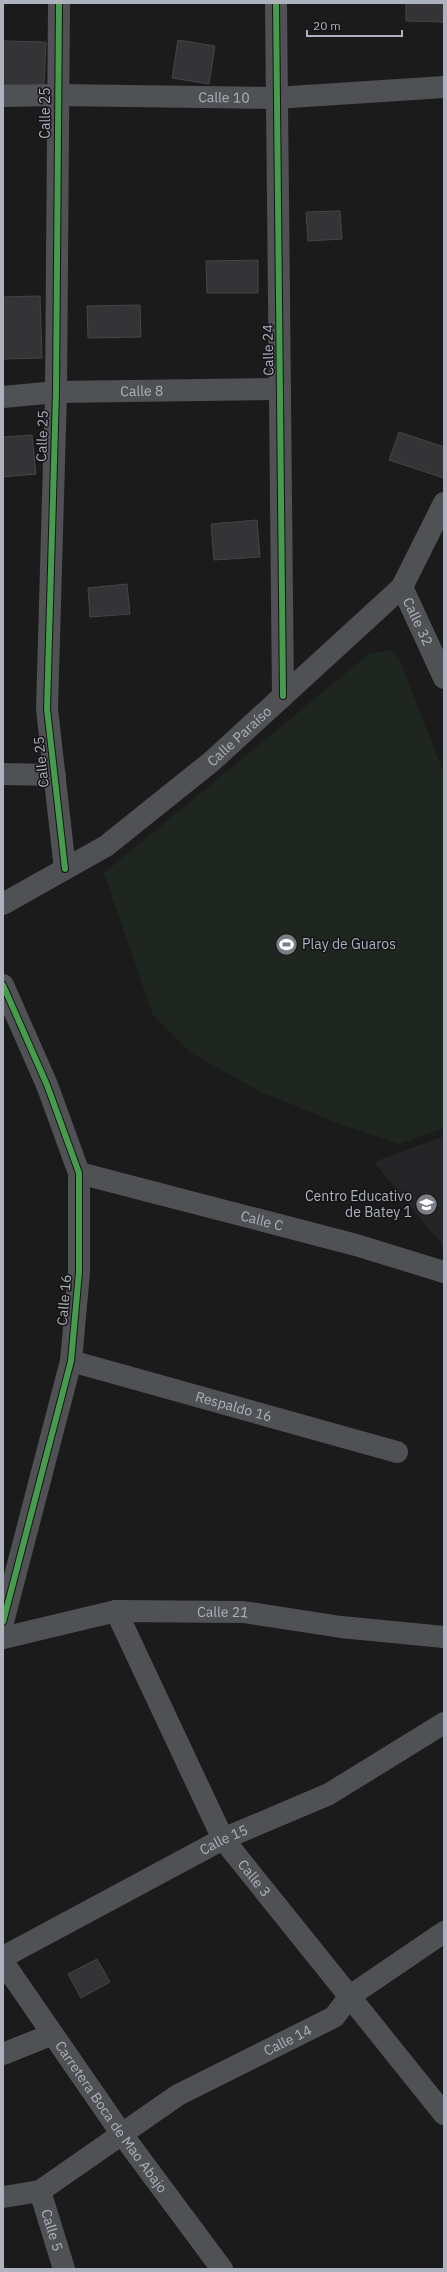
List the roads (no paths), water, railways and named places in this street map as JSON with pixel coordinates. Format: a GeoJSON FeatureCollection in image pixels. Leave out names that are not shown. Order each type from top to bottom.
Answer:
{"type":"FeatureCollection","features":[{"type":"Feature","properties":{"kind":"street","name":"Calle 25"},"geometry":{"type":"LineString","coordinates":[[58,3],[56,95],[56,392],[47,709],[65,869]]}},
{"type":"Feature","properties":{"kind":"street","name":"Calle 24"},"geometry":{"type":"LineString","coordinates":[[276,3],[275,98],[283,696]]}},
{"type":"Feature","properties":{"kind":"street","name":"Calle 10"},"geometry":{"type":"LineString","coordinates":[[3,96],[56,95],[275,98],[444,87]]}},
{"type":"Feature","properties":{"kind":"street","name":"Calle 8"},"geometry":{"type":"LineString","coordinates":[[3,397],[56,392],[280,389]]}},
{"type":"Feature","properties":{"kind":"street","name":"Calle Paraíso"},"geometry":{"type":"LineString","coordinates":[[3,904],[106,846],[211,762],[402,587],[444,503]]}},
{"type":"Feature","properties":{"kind":"street","name":"Calle 32"},"geometry":{"type":"LineString","coordinates":[[402,587],[444,678]]}},
{"type":"Feature","properties":{"kind":"street"},"geometry":{"type":"LineString","coordinates":[[3,774],[55,775]]}},
{"type":"Feature","properties":{"kind":"street","name":"Calle 16"},"geometry":{"type":"LineString","coordinates":[[3,986],[47,1085],[79,1173],[79,1272],[71,1361],[3,1622]]}},
{"type":"Feature","properties":{"kind":"street","name":"Calle C"},"geometry":{"type":"LineString","coordinates":[[79,1173],[356,1245],[444,1272]]}},
{"type":"Feature","properties":{"kind":"street","name":"Respaldo 16"},"geometry":{"type":"LineString","coordinates":[[71,1361],[397,1452]]}},
{"type":"Feature","properties":{"kind":"street","name":"Calle 21"},"geometry":{"type":"LineString","coordinates":[[3,1638],[116,1611],[243,1612],[341,1627],[444,1636]]}},
{"type":"Feature","properties":{"kind":"street","name":"Calle 3"},"geometry":{"type":"LineString","coordinates":[[116,1611],[223,1840],[444,2114]]}},
{"type":"Feature","properties":{"kind":"street","name":"Calle 15"},"geometry":{"type":"LineString","coordinates":[[3,1957],[223,1840],[328,1794],[444,1723]]}},
{"type":"Feature","properties":{"kind":"street","name":"Calle 14"},"geometry":{"type":"LineString","coordinates":[[40,2191],[121,2133],[178,2095],[334,2017],[350,1996],[444,1932]]}},
{"type":"Feature","properties":{"kind":"street","name":"Carretera Boca de Mao Abajo"},"geometry":{"type":"LineString","coordinates":[[3,1962],[121,2133],[222,2269]]}},
{"type":"Feature","properties":{"kind":"street"},"geometry":{"type":"LineString","coordinates":[[3,2054],[53,2034]]}},
{"type":"Feature","properties":{"kind":"street"},"geometry":{"type":"LineString","coordinates":[[3,2197],[40,2191]]}},
{"type":"Feature","properties":{"kind":"street","name":"Calle 5"},"geometry":{"type":"LineString","coordinates":[[40,2191],[64,2269]]}},
{"type":"Feature","properties":{"kind":"place","name":"Play de Guaros"},"geometry":{"type":"Point","coordinates":[286,944]}},
{"type":"Feature","properties":{"kind":"place","name":"Centro Educativo de Batey 1"},"geometry":{"type":"Point","coordinates":[427,1204]}}]}
